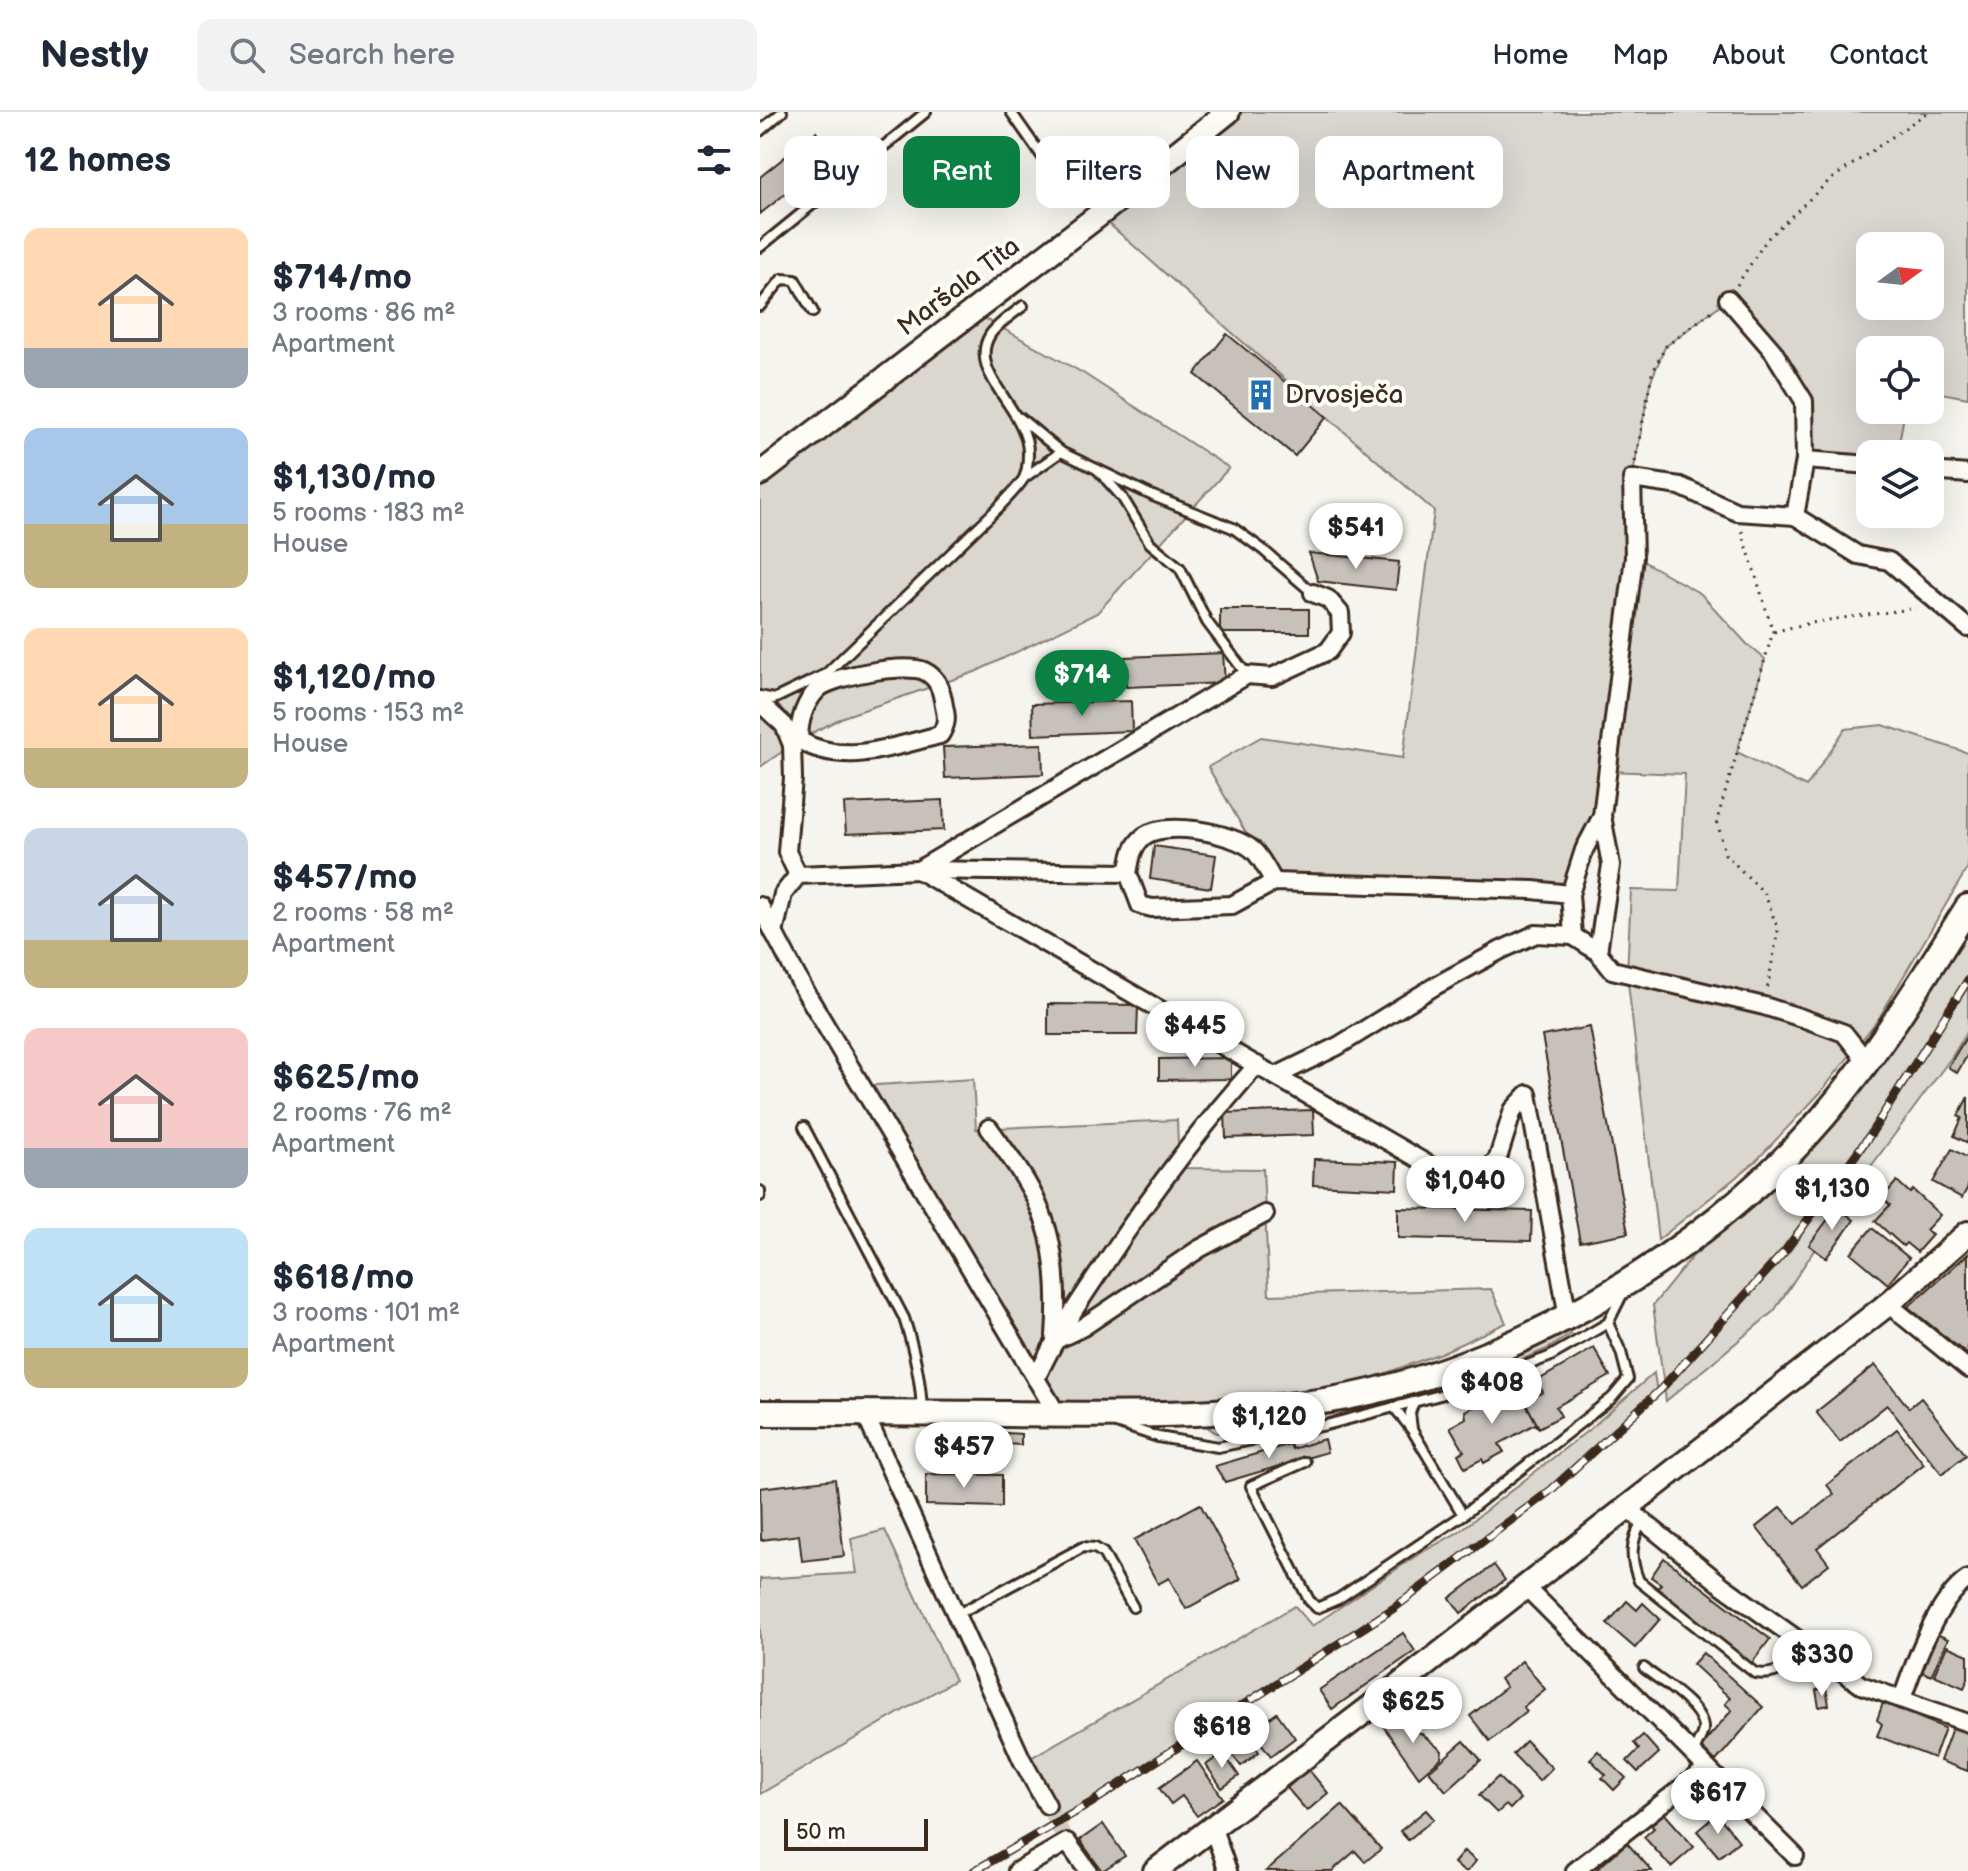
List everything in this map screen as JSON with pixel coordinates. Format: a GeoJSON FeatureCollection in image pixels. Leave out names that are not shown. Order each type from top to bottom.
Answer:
{"type":"FeatureCollection","features":[{"type":"Feature","properties":{"kind":"main road"},"geometry":{"type":"LineString","coordinates":[[760,1413],[1088,1415],[1241,1410],[1303,1404],[1364,1393],[1462,1364],[1568,1317],[1630,1280],[1755,1188],[1824,1116],[1867,1062],[1968,907]]}},
{"type":"Feature","properties":{"kind":"street","name":"Maršala Tita"},"geometry":{"type":"LineString","coordinates":[[760,474],[1099,215],[1228,112]]}},
{"type":"Feature","properties":{"kind":"street"},"geometry":{"type":"LineString","coordinates":[[1728,299],[1773,351],[1804,401],[1805,460],[1795,516]]}},
{"type":"Feature","properties":{"kind":"street"},"geometry":{"type":"LineString","coordinates":[[1805,460],[1856,464]]}},
{"type":"Feature","properties":{"kind":"street"},"geometry":{"type":"LineString","coordinates":[[1944,472],[1968,474]]}},
{"type":"Feature","properties":{"kind":"street"},"geometry":{"type":"LineString","coordinates":[[1598,952],[1611,865],[1602,816],[1634,557],[1632,479],[1680,486],[1737,512],[1795,516],[1858,555],[1889,561],[1968,628]]}},
{"type":"Feature","properties":{"kind":"street"},"geometry":{"type":"LineString","coordinates":[[918,870],[1247,675],[1272,677],[1328,651],[1341,633],[1340,613],[1328,599],[1313,593]]}},
{"type":"Feature","properties":{"kind":"street"},"geometry":{"type":"LineString","coordinates":[[760,703],[784,725],[795,743],[826,752],[862,753],[940,735],[946,725],[942,691],[936,680],[923,670],[873,672],[823,680],[807,702],[795,743],[787,852],[798,875]]}},
{"type":"Feature","properties":{"kind":"street"},"geometry":{"type":"LineString","coordinates":[[1573,936],[1570,894],[1584,850],[1602,816]]}},
{"type":"Feature","properties":{"kind":"street"},"geometry":{"type":"LineString","coordinates":[[1274,882],[1254,851],[1231,838],[1176,829],[1154,830],[1142,837],[1132,850],[1128,873],[1140,905],[1152,908],[1232,905],[1274,882],[1533,890],[1570,894]]}},
{"type":"Feature","properties":{"kind":"street"},"geometry":{"type":"LineString","coordinates":[[918,870],[1455,1180],[1481,1180],[1498,1158],[1513,1110],[1528,1094],[1568,1317]]}},
{"type":"Feature","properties":{"kind":"street"},"geometry":{"type":"LineString","coordinates":[[774,933],[783,894],[798,875],[918,870],[1128,873]]}},
{"type":"Feature","properties":{"kind":"street"},"geometry":{"type":"LineString","coordinates":[[760,906],[802,986],[1057,1414]]}},
{"type":"Feature","properties":{"kind":"street"},"geometry":{"type":"LineString","coordinates":[[1276,1076],[1338,1046],[1435,986],[1536,934],[1573,936],[1598,952],[1612,970],[1764,1006],[1844,1033],[1867,1062]]}},
{"type":"Feature","properties":{"kind":"street"},"geometry":{"type":"LineString","coordinates":[[1036,1379],[1054,1341],[1148,1198],[1210,1116],[1257,1065]]}},
{"type":"Feature","properties":{"kind":"street"},"geometry":{"type":"LineString","coordinates":[[989,1128],[1018,1169],[1040,1208],[1050,1246],[1055,1286],[1054,1341]]}},
{"type":"Feature","properties":{"kind":"street"},"geometry":{"type":"LineString","coordinates":[[1054,1341],[1083,1327],[1199,1249],[1265,1214]]}},
{"type":"Feature","properties":{"kind":"street"},"geometry":{"type":"LineString","coordinates":[[1155,1871],[1525,1586],[1634,1515],[1888,1304],[1968,1233]]}},
{"type":"Feature","properties":{"kind":"street"},"geometry":{"type":"LineString","coordinates":[[1888,1304],[1968,1369]]}},
{"type":"Feature","properties":{"kind":"street"},"geometry":{"type":"LineString","coordinates":[[865,1414],[1022,1760],[1047,1805]]}},
{"type":"Feature","properties":{"kind":"street"},"geometry":{"type":"LineString","coordinates":[[1634,1515],[1800,1643],[1861,1685],[1968,1723]]}},
{"type":"Feature","properties":{"kind":"street"},"geometry":{"type":"LineString","coordinates":[[1902,1699],[1940,1613],[1954,1590],[1968,1579]]}},
{"type":"Feature","properties":{"kind":"street"},"geometry":{"type":"LineString","coordinates":[[1525,1586],[1795,1856]]}},
{"type":"Feature","properties":{"kind":"street"},"geometry":{"type":"LineString","coordinates":[[1575,1871],[1707,1768]]}},
{"type":"Feature","properties":{"kind":"street"},"geometry":{"type":"LineString","coordinates":[[1213,1829],[1228,1871]]}},
{"type":"Feature","properties":{"kind":"street"},"geometry":{"type":"LineString","coordinates":[[1017,1871],[1067,1842],[1088,1871]]}},
{"type":"Feature","properties":{"kind":"lane"},"geometry":{"type":"LineString","coordinates":[[760,131],[782,112]]}},
{"type":"Feature","properties":{"kind":"lane"},"geometry":{"type":"LineString","coordinates":[[760,247],[926,112]]}},
{"type":"Feature","properties":{"kind":"lane"},"geometry":{"type":"LineString","coordinates":[[1011,112],[1036,148]]}},
{"type":"Feature","properties":{"kind":"lane"},"geometry":{"type":"LineString","coordinates":[[760,306],[782,279],[795,280],[813,312]]}},
{"type":"Feature","properties":{"kind":"lane"},"geometry":{"type":"LineString","coordinates":[[1023,306],[992,332],[984,349],[990,377],[1019,418],[1029,439],[1024,477]]}},
{"type":"Feature","properties":{"kind":"lane"},"geometry":{"type":"LineString","coordinates":[[1019,418],[1061,452],[1153,496],[1233,528],[1313,593]]}},
{"type":"Feature","properties":{"kind":"lane"},"geometry":{"type":"LineString","coordinates":[[760,696],[774,699],[823,680],[999,507],[1024,477],[1061,452]]}},
{"type":"Feature","properties":{"kind":"lane"},"geometry":{"type":"LineString","coordinates":[[1095,466],[1122,497],[1150,543],[1180,568],[1207,622],[1247,675]]}},
{"type":"Feature","properties":{"kind":"lane"},"geometry":{"type":"LineString","coordinates":[[804,1127],[904,1318],[921,1385],[922,1413]]}},
{"type":"Feature","properties":{"kind":"lane"},"geometry":{"type":"LineString","coordinates":[[1088,1415],[1158,1437],[1218,1447],[1326,1425],[1459,1390],[1549,1357],[1608,1323],[1630,1280]]}},
{"type":"Feature","properties":{"kind":"lane"},"geometry":{"type":"LineString","coordinates":[[1305,1462],[1251,1486],[1309,1600],[1317,1608],[1338,1599],[1463,1515],[1612,1398],[1628,1379],[1621,1352],[1608,1323]]}},
{"type":"Feature","properties":{"kind":"lane"},"geometry":{"type":"LineString","coordinates":[[1412,1430],[1410,1413],[1414,1402]]}},
{"type":"Feature","properties":{"kind":"lane"},"geometry":{"type":"LineString","coordinates":[[1394,1407],[1412,1430],[1463,1515]]}},
{"type":"Feature","properties":{"kind":"lane"},"geometry":{"type":"LineString","coordinates":[[1634,1515],[1631,1551],[1639,1581],[1755,1673],[1777,1672],[1788,1665],[1800,1643]]}},
{"type":"Feature","properties":{"kind":"lane"},"geometry":{"type":"LineString","coordinates":[[956,1615],[1083,1547],[1095,1548],[1103,1553],[1133,1607]]}},
{"type":"Feature","properties":{"kind":"lane"},"geometry":{"type":"LineString","coordinates":[[1644,1668],[1695,1708],[1702,1721],[1703,1732],[1692,1753]]}},
{"type":"Feature","properties":{"kind":"path"},"geometry":{"type":"LineString","coordinates":[[1632,479],[1652,374],[1665,347],[1728,299],[1767,239],[1830,180],[1928,112]]}},
{"type":"Feature","properties":{"kind":"path"},"geometry":{"type":"LineString","coordinates":[[1737,512],[1747,554],[1773,632],[1717,820],[1725,854],[1765,894],[1778,930],[1764,1006]]}},
{"type":"Feature","properties":{"kind":"path"},"geometry":{"type":"LineString","coordinates":[[1773,632],[1841,616],[1883,614],[1939,603]]}},
{"type":"Feature","properties":{"kind":"shaded area"},"geometry":{"type":"Polygon","coordinates":[[[1228,112],[1968,112],[1968,398],[1944,394],[1944,336],[1856,336],[1856,424],[1902,424],[1900,440],[1856,440],[1856,464],[1805,460],[1803,401],[1728,299],[1665,347],[1650,383],[1632,479],[1634,556],[1701,594],[1765,659],[1737,752],[1806,787],[1845,729],[1883,725],[1968,753],[1968,867],[1879,1018],[1821,1092],[1755,1162],[1658,1240],[1627,974],[1631,890],[1679,891],[1685,774],[1607,771],[1570,894],[1274,882],[1208,767],[1261,737],[1403,758],[1434,511],[1099,215],[1108,208],[1170,208],[1170,158],[1186,146],[1186,208],[1299,208],[1299,136],[1198,136],[1228,112]]]}},
{"type":"Feature","properties":{"kind":"shaded area"},"geometry":{"type":"Polygon","coordinates":[[[973,312],[1083,373],[1229,468],[1097,613],[975,672],[843,717],[799,740],[760,767],[760,474],[973,312]]]}},
{"type":"Feature","properties":{"kind":"shaded area"},"geometry":{"type":"Polygon","coordinates":[[[1968,928],[1968,1031],[1951,1058],[1855,1188],[1774,1311],[1666,1401],[1653,1305],[1692,1257],[1730,1226],[1831,1128],[1894,1042],[1968,928]]]}},
{"type":"Feature","properties":{"kind":"shaded area"},"geometry":{"type":"Polygon","coordinates":[[[973,1079],[976,1129],[1177,1120],[1179,1168],[1263,1169],[1269,1295],[1491,1289],[1506,1323],[1441,1353],[1298,1405],[1057,1414],[861,1086],[973,1079]]]}},
{"type":"Feature","properties":{"kind":"shaded area"},"geometry":{"type":"Polygon","coordinates":[[[1567,1329],[1571,1334],[1547,1349],[1486,1374],[1324,1422],[1216,1433],[1206,1426],[1208,1423],[1567,1329]]]}},
{"type":"Feature","properties":{"kind":"shaded area"},"geometry":{"type":"Polygon","coordinates":[[[1654,1373],[1657,1392],[1551,1490],[1394,1608],[1062,1820],[1029,1759],[1295,1606],[1312,1626],[1419,1554],[1457,1533],[1591,1428],[1654,1373]]]}},
{"type":"Feature","properties":{"kind":"shaded area"},"geometry":{"type":"Polygon","coordinates":[[[885,1530],[955,1680],[760,1794],[760,1579],[857,1573],[851,1539],[885,1530]]]}},
{"type":"Feature","properties":{"kind":"building"},"geometry":{"type":"Polygon","coordinates":[[[784,158],[784,195],[760,214],[760,177],[784,158]]]}},
{"type":"Feature","properties":{"kind":"building","name":"Drvosječa"},"geometry":{"type":"Polygon","coordinates":[[[1227,334],[1327,417],[1295,456],[1195,374],[1227,334]]]}},
{"type":"Feature","properties":{"kind":"building"},"geometry":{"type":"Polygon","coordinates":[[[1309,553],[1399,562],[1396,590],[1318,581],[1309,553]]]}},
{"type":"Feature","properties":{"kind":"building"},"geometry":{"type":"Polygon","coordinates":[[[1220,609],[1309,609],[1309,633],[1220,633],[1220,609]]]}},
{"type":"Feature","properties":{"kind":"building"},"geometry":{"type":"Polygon","coordinates":[[[1223,653],[1225,683],[1126,687],[1125,657],[1223,653]]]}},
{"type":"Feature","properties":{"kind":"building"},"geometry":{"type":"Polygon","coordinates":[[[1131,701],[1132,731],[1033,735],[1032,704],[1131,701]]]}},
{"type":"Feature","properties":{"kind":"building"},"geometry":{"type":"Polygon","coordinates":[[[1042,744],[1043,774],[945,778],[943,747],[1042,744]]]}},
{"type":"Feature","properties":{"kind":"building"},"geometry":{"type":"Polygon","coordinates":[[[943,800],[944,830],[846,834],[844,804],[943,800]]]}},
{"type":"Feature","properties":{"kind":"building"},"geometry":{"type":"Polygon","coordinates":[[[1154,846],[1216,855],[1211,888],[1150,879],[1154,846]]]}},
{"type":"Feature","properties":{"kind":"building"},"geometry":{"type":"Polygon","coordinates":[[[1048,1004],[1138,1005],[1137,1035],[1048,1035],[1048,1004]]]}},
{"type":"Feature","properties":{"kind":"building"},"geometry":{"type":"Polygon","coordinates":[[[1590,1027],[1628,1233],[1580,1242],[1542,1036],[1590,1027]]]}},
{"type":"Feature","properties":{"kind":"building"},"geometry":{"type":"Polygon","coordinates":[[[1968,1034],[1968,1054],[1957,1073],[1948,1067],[1968,1034]]]}},
{"type":"Feature","properties":{"kind":"building"},"geometry":{"type":"Polygon","coordinates":[[[1231,1058],[1231,1079],[1159,1080],[1159,1059],[1231,1058]]]}},
{"type":"Feature","properties":{"kind":"building"},"geometry":{"type":"Polygon","coordinates":[[[1968,1097],[1968,1143],[1954,1136],[1962,1118],[1958,1116],[1968,1097]]]}},
{"type":"Feature","properties":{"kind":"building"},"geometry":{"type":"Polygon","coordinates":[[[1313,1110],[1314,1135],[1226,1138],[1225,1113],[1313,1110]]]}},
{"type":"Feature","properties":{"kind":"building"},"geometry":{"type":"Polygon","coordinates":[[[1952,1149],[1968,1158],[1968,1187],[1962,1198],[1933,1182],[1952,1149]]]}},
{"type":"Feature","properties":{"kind":"building"},"geometry":{"type":"Polygon","coordinates":[[[1314,1159],[1398,1162],[1397,1189],[1313,1185],[1314,1159]]]}},
{"type":"Feature","properties":{"kind":"building"},"geometry":{"type":"Polygon","coordinates":[[[1897,1181],[1910,1193],[1913,1190],[1940,1215],[1926,1230],[1932,1235],[1917,1252],[1906,1243],[1903,1246],[1875,1221],[1890,1205],[1882,1198],[1897,1181]]]}},
{"type":"Feature","properties":{"kind":"building"},"geometry":{"type":"Polygon","coordinates":[[[1837,1207],[1854,1220],[1826,1258],[1809,1245],[1837,1207]]]}},
{"type":"Feature","properties":{"kind":"building"},"geometry":{"type":"Polygon","coordinates":[[[1398,1208],[1532,1211],[1531,1241],[1398,1238],[1398,1208]]]}},
{"type":"Feature","properties":{"kind":"building"},"geometry":{"type":"Polygon","coordinates":[[[1872,1228],[1909,1258],[1888,1284],[1851,1253],[1872,1228]]]}},
{"type":"Feature","properties":{"kind":"building"},"geometry":{"type":"Polygon","coordinates":[[[1968,1254],[1968,1355],[1908,1307],[1968,1254]]]}},
{"type":"Feature","properties":{"kind":"building"},"geometry":{"type":"Polygon","coordinates":[[[1594,1348],[1610,1376],[1556,1407],[1561,1416],[1539,1428],[1525,1402],[1543,1392],[1537,1381],[1594,1348]]]}},
{"type":"Feature","properties":{"kind":"building"},"geometry":{"type":"Polygon","coordinates":[[[1875,1365],[1909,1408],[1921,1398],[1966,1455],[1942,1474],[1887,1405],[1840,1442],[1816,1412],[1875,1365]]]}},
{"type":"Feature","properties":{"kind":"building"},"geometry":{"type":"Polygon","coordinates":[[[1515,1384],[1539,1428],[1535,1424],[1499,1444],[1504,1452],[1484,1463],[1482,1459],[1465,1468],[1458,1454],[1464,1451],[1450,1427],[1466,1418],[1465,1411],[1515,1384]]]}},
{"type":"Feature","properties":{"kind":"building"},"geometry":{"type":"Polygon","coordinates":[[[1897,1429],[1924,1464],[1817,1548],[1829,1564],[1802,1585],[1756,1527],[1781,1507],[1796,1524],[1834,1494],[1827,1485],[1897,1429]]]}},
{"type":"Feature","properties":{"kind":"building"},"geometry":{"type":"Polygon","coordinates":[[[1006,1433],[1021,1434],[1021,1445],[1005,1444],[1006,1433]]]}},
{"type":"Feature","properties":{"kind":"building"},"geometry":{"type":"Polygon","coordinates":[[[1324,1439],[1327,1452],[1225,1482],[1215,1466],[1290,1444],[1292,1449],[1324,1439]]]}},
{"type":"Feature","properties":{"kind":"building"},"geometry":{"type":"Polygon","coordinates":[[[926,1474],[1002,1475],[1002,1507],[926,1505],[926,1474]]]}},
{"type":"Feature","properties":{"kind":"building"},"geometry":{"type":"Polygon","coordinates":[[[835,1479],[844,1556],[802,1561],[799,1535],[761,1540],[760,1488],[835,1479]]]}},
{"type":"Feature","properties":{"kind":"building"},"geometry":{"type":"Polygon","coordinates":[[[1200,1504],[1241,1579],[1186,1609],[1169,1578],[1158,1584],[1134,1540],[1200,1504]]]}},
{"type":"Feature","properties":{"kind":"building"},"geometry":{"type":"Polygon","coordinates":[[[1664,1558],[1770,1639],[1751,1664],[1655,1591],[1661,1584],[1651,1577],[1664,1558]]]}},
{"type":"Feature","properties":{"kind":"building"},"geometry":{"type":"Polygon","coordinates":[[[1494,1565],[1505,1580],[1461,1613],[1450,1598],[1494,1565]]]}},
{"type":"Feature","properties":{"kind":"building"},"geometry":{"type":"Polygon","coordinates":[[[1627,1601],[1637,1610],[1643,1603],[1660,1619],[1635,1648],[1607,1624],[1627,1601]]]}},
{"type":"Feature","properties":{"kind":"building"},"geometry":{"type":"Polygon","coordinates":[[[1403,1633],[1415,1651],[1332,1709],[1319,1690],[1403,1633]]]}},
{"type":"Feature","properties":{"kind":"building"},"geometry":{"type":"Polygon","coordinates":[[[1934,1633],[1948,1639],[1931,1676],[1917,1669],[1934,1633]]]}},
{"type":"Feature","properties":{"kind":"building"},"geometry":{"type":"Polygon","coordinates":[[[1947,1646],[1968,1655],[1968,1679],[1964,1688],[1934,1675],[1947,1646]]]}},
{"type":"Feature","properties":{"kind":"building"},"geometry":{"type":"Polygon","coordinates":[[[1703,1653],[1763,1707],[1716,1761],[1700,1747],[1732,1710],[1725,1704],[1730,1698],[1693,1664],[1703,1653]]]}},
{"type":"Feature","properties":{"kind":"building"},"geometry":{"type":"Polygon","coordinates":[[[1522,1661],[1545,1689],[1523,1707],[1527,1711],[1490,1741],[1470,1716],[1506,1687],[1500,1679],[1522,1661]]]}},
{"type":"Feature","properties":{"kind":"building"},"geometry":{"type":"Polygon","coordinates":[[[1826,1688],[1829,1705],[1819,1707],[1816,1690],[1826,1688]]]}},
{"type":"Feature","properties":{"kind":"building"},"geometry":{"type":"Polygon","coordinates":[[[1883,1703],[1945,1728],[1934,1758],[1877,1736],[1882,1724],[1877,1720],[1883,1703]]]}},
{"type":"Feature","properties":{"kind":"building"},"geometry":{"type":"Polygon","coordinates":[[[1277,1713],[1295,1738],[1271,1756],[1252,1731],[1277,1713]]]}},
{"type":"Feature","properties":{"kind":"building"},"geometry":{"type":"Polygon","coordinates":[[[1376,1716],[1393,1719],[1422,1734],[1442,1751],[1441,1758],[1419,1777],[1376,1716]]]}},
{"type":"Feature","properties":{"kind":"building"},"geometry":{"type":"Polygon","coordinates":[[[1952,1728],[1968,1733],[1968,1771],[1940,1761],[1952,1728]]]}},
{"type":"Feature","properties":{"kind":"building"},"geometry":{"type":"Polygon","coordinates":[[[1245,1733],[1259,1752],[1241,1766],[1226,1747],[1245,1733]]]}},
{"type":"Feature","properties":{"kind":"building"},"geometry":{"type":"Polygon","coordinates":[[[1643,1735],[1659,1753],[1638,1772],[1627,1761],[1639,1749],[1634,1743],[1643,1735]]]}},
{"type":"Feature","properties":{"kind":"building"},"geometry":{"type":"Polygon","coordinates":[[[1464,1741],[1481,1760],[1446,1791],[1429,1771],[1464,1741]]]}},
{"type":"Feature","properties":{"kind":"building"},"geometry":{"type":"Polygon","coordinates":[[[1526,1741],[1552,1768],[1539,1781],[1513,1754],[1526,1741]]]}},
{"type":"Feature","properties":{"kind":"building"},"geometry":{"type":"Polygon","coordinates":[[[1598,1751],[1626,1778],[1614,1790],[1602,1778],[1606,1775],[1590,1759],[1598,1751]]]}},
{"type":"Feature","properties":{"kind":"building"},"geometry":{"type":"Polygon","coordinates":[[[1223,1753],[1239,1776],[1222,1788],[1206,1765],[1223,1753]]]}},
{"type":"Feature","properties":{"kind":"building"},"geometry":{"type":"Polygon","coordinates":[[[1197,1761],[1223,1798],[1197,1816],[1182,1796],[1171,1804],[1159,1788],[1197,1761]]]}},
{"type":"Feature","properties":{"kind":"building"},"geometry":{"type":"Polygon","coordinates":[[[1308,1769],[1328,1793],[1307,1811],[1287,1788],[1308,1769]]]}},
{"type":"Feature","properties":{"kind":"building"},"geometry":{"type":"Polygon","coordinates":[[[1498,1777],[1520,1799],[1510,1809],[1506,1805],[1497,1813],[1479,1795],[1498,1777]]]}},
{"type":"Feature","properties":{"kind":"building"},"geometry":{"type":"Polygon","coordinates":[[[1342,1805],[1381,1849],[1365,1862],[1355,1851],[1332,1871],[1266,1871],[1342,1805]]]}},
{"type":"Feature","properties":{"kind":"building"},"geometry":{"type":"Polygon","coordinates":[[[1426,1810],[1434,1819],[1408,1840],[1400,1831],[1426,1810]]]}},
{"type":"Feature","properties":{"kind":"building"},"geometry":{"type":"Polygon","coordinates":[[[1664,1813],[1694,1847],[1671,1867],[1644,1837],[1664,1813]]]}},
{"type":"Feature","properties":{"kind":"building"},"geometry":{"type":"Polygon","coordinates":[[[1717,1814],[1739,1841],[1719,1857],[1697,1831],[1717,1814]]]}},
{"type":"Feature","properties":{"kind":"building"},"geometry":{"type":"Polygon","coordinates":[[[1103,1824],[1125,1856],[1102,1871],[1080,1840],[1103,1824]]]}},
{"type":"Feature","properties":{"kind":"building"},"geometry":{"type":"Polygon","coordinates":[[[1627,1843],[1652,1871],[1596,1870],[1627,1843]]]}},
{"type":"Feature","properties":{"kind":"building"},"geometry":{"type":"Polygon","coordinates":[[[1464,1851],[1476,1861],[1468,1871],[1463,1871],[1454,1863],[1464,1851]]]}},
{"type":"Feature","properties":{"kind":"tunnel"},"geometry":{"type":"LineString","coordinates":[[1047,1805],[1067,1842]]}},
{"type":"Feature","properties":{"kind":"railway"},"geometry":{"type":"LineString","coordinates":[[974,1871],[1091,1803],[1394,1608],[1551,1490],[1661,1389],[1785,1251],[1870,1135],[1968,980]]}},
{"type":"Feature","properties":{"kind":"place","name":"Drvosječa"},"geometry":{"type":"Point","coordinates":[1261,395]}}]}
